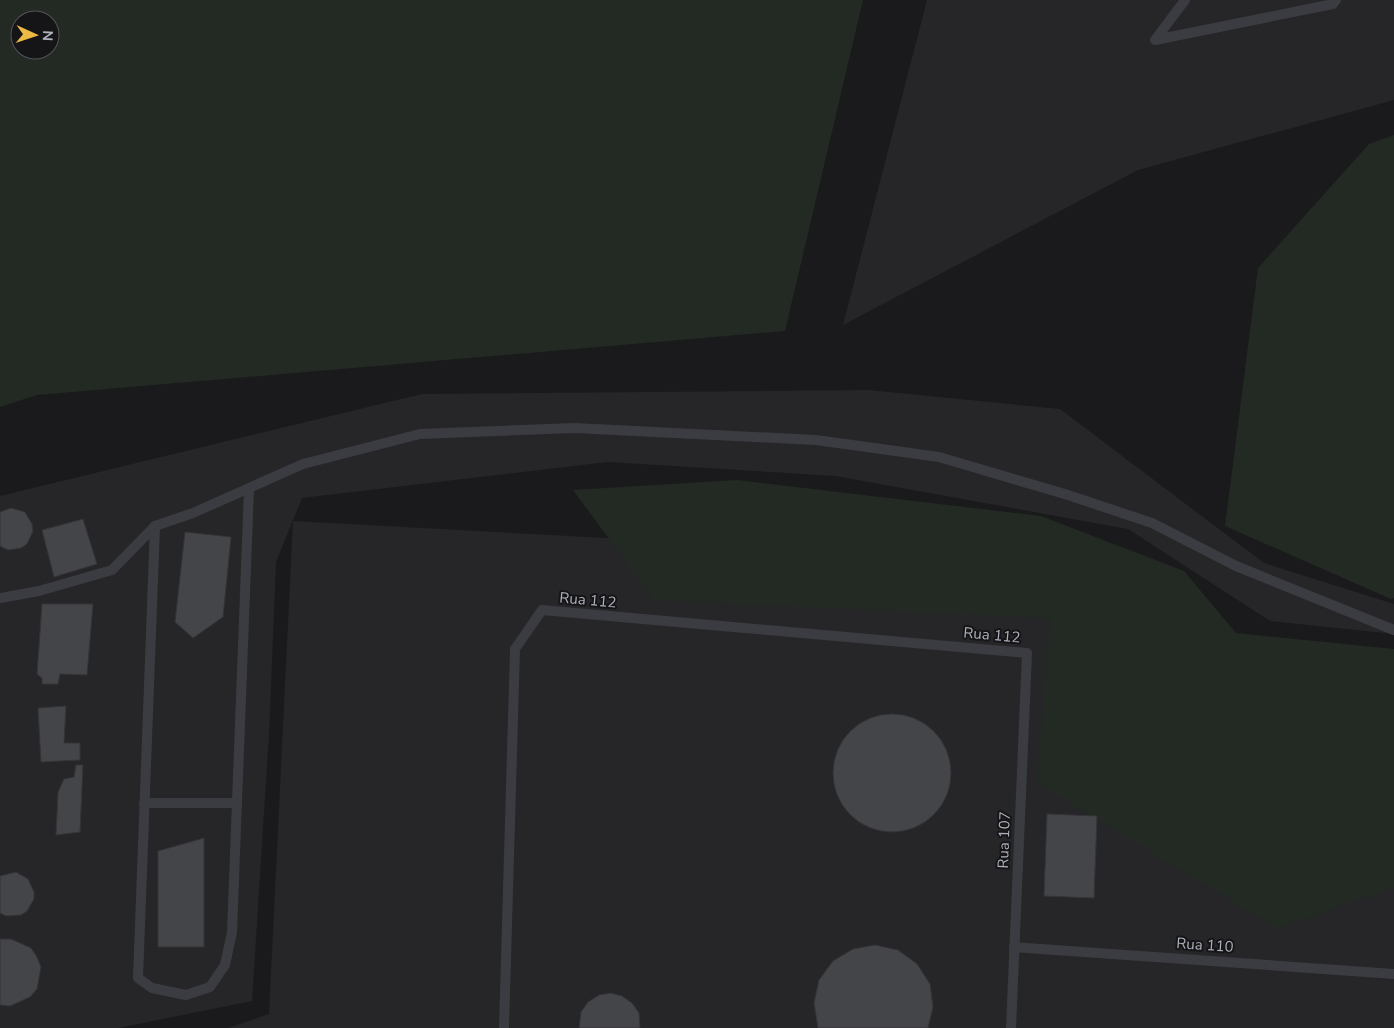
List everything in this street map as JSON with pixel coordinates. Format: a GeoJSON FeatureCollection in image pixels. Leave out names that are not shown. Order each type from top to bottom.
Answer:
{"type":"FeatureCollection","features":[{"type":"Feature","properties":{"kind":"lane"},"geometry":{"type":"LineString","coordinates":[[1185,0],[1155,40],[1334,4],[1336,0]]}},
{"type":"Feature","properties":{"kind":"lane"},"geometry":{"type":"LineString","coordinates":[[0,598],[39,591],[112,570],[155,526],[249,489],[303,464],[420,434],[574,428],[816,440],[939,458],[1068,495],[1152,523],[1236,566],[1394,630]]}},
{"type":"Feature","properties":{"kind":"lane"},"geometry":{"type":"LineString","coordinates":[[155,526],[138,978],[152,988],[186,995],[210,987],[225,965],[232,932],[249,489]]}},
{"type":"Feature","properties":{"kind":"lane","name":"Rua 112"},"geometry":{"type":"LineString","coordinates":[[504,1028],[516,649],[542,610],[1027,653]]}},
{"type":"Feature","properties":{"kind":"lane","name":"Rua 107"},"geometry":{"type":"LineString","coordinates":[[1011,1028],[1027,653]]}},
{"type":"Feature","properties":{"kind":"lane"},"geometry":{"type":"LineString","coordinates":[[144,803],[237,803]]}},
{"type":"Feature","properties":{"kind":"lane","name":"Rua 110"},"geometry":{"type":"LineString","coordinates":[[1014,947],[1394,974]]}},
{"type":"Feature","properties":{"kind":"shaded area"},"geometry":{"type":"Polygon","coordinates":[[[0,0],[863,0],[785,331],[37,395],[0,407],[0,0]]]}},
{"type":"Feature","properties":{"kind":"shaded area"},"geometry":{"type":"Polygon","coordinates":[[[927,0],[1394,0],[1394,100],[1138,170],[843,325],[927,0]]]}},
{"type":"Feature","properties":{"kind":"shaded area"},"geometry":{"type":"Polygon","coordinates":[[[1394,135],[1394,598],[1391,599],[1225,526],[1258,268],[1369,144],[1394,135]]]}},
{"type":"Feature","properties":{"kind":"shaded area"},"geometry":{"type":"Polygon","coordinates":[[[868,390],[1060,409],[1264,563],[1394,604],[1394,634],[1270,621],[1128,529],[835,476],[608,462],[302,498],[276,562],[269,734],[252,1001],[118,1028],[0,1028],[0,496],[422,394],[868,390]]]}},
{"type":"Feature","properties":{"kind":"shaded area"},"geometry":{"type":"Polygon","coordinates":[[[737,480],[1041,516],[1184,571],[1236,633],[1394,649],[1394,888],[1277,928],[1037,783],[1050,618],[654,600],[573,490],[737,480]]]}},
{"type":"Feature","properties":{"kind":"shaded area"},"geometry":{"type":"Polygon","coordinates":[[[293,521],[901,554],[1394,677],[1394,1028],[228,1028],[269,1014],[293,521]]]}},
{"type":"Feature","properties":{"kind":"building"},"geometry":{"type":"Polygon","coordinates":[[[11,508],[25,512],[32,524],[33,531],[27,544],[21,548],[8,550],[0,546],[0,512],[11,508]]]}},
{"type":"Feature","properties":{"kind":"building"},"geometry":{"type":"Polygon","coordinates":[[[83,519],[97,564],[54,577],[42,530],[83,519]]]}},
{"type":"Feature","properties":{"kind":"building"},"geometry":{"type":"Polygon","coordinates":[[[185,532],[231,537],[223,617],[193,638],[175,622],[185,532]]]}},
{"type":"Feature","properties":{"kind":"building"},"geometry":{"type":"Polygon","coordinates":[[[42,604],[93,604],[87,675],[60,674],[58,684],[42,684],[42,678],[37,674],[42,604]]]}},
{"type":"Feature","properties":{"kind":"building"},"geometry":{"type":"Polygon","coordinates":[[[66,706],[64,743],[80,743],[80,760],[41,762],[38,708],[66,706]]]}},
{"type":"Feature","properties":{"kind":"building"},"geometry":{"type":"Polygon","coordinates":[[[892,714],[915,718],[934,731],[947,750],[951,773],[947,796],[934,815],[915,828],[892,832],[869,828],[850,815],[837,796],[833,773],[837,750],[850,731],[869,718],[892,714]]]}},
{"type":"Feature","properties":{"kind":"building"},"geometry":{"type":"Polygon","coordinates":[[[76,765],[83,765],[80,832],[56,835],[58,792],[64,779],[74,777],[76,765]]]}},
{"type":"Feature","properties":{"kind":"building"},"geometry":{"type":"Polygon","coordinates":[[[1047,814],[1097,816],[1094,898],[1044,896],[1047,814]]]}},
{"type":"Feature","properties":{"kind":"building"},"geometry":{"type":"Polygon","coordinates":[[[204,838],[204,947],[158,947],[158,851],[204,838]]]}},
{"type":"Feature","properties":{"kind":"building"},"geometry":{"type":"Polygon","coordinates":[[[16,872],[28,879],[34,892],[34,899],[27,911],[21,915],[6,916],[0,913],[0,876],[16,872]]]}},
{"type":"Feature","properties":{"kind":"building"},"geometry":{"type":"Polygon","coordinates":[[[0,939],[11,939],[31,948],[41,967],[37,989],[30,997],[10,1006],[0,1005],[0,939]]]}},
{"type":"Feature","properties":{"kind":"building"},"geometry":{"type":"Polygon","coordinates":[[[875,945],[898,950],[917,964],[930,984],[933,1007],[928,1028],[818,1028],[814,1003],[819,980],[833,961],[853,949],[875,945]]]}},
{"type":"Feature","properties":{"kind":"building"},"geometry":{"type":"Polygon","coordinates":[[[611,993],[622,996],[632,1003],[639,1013],[640,1028],[579,1028],[581,1012],[588,1002],[599,995],[611,993]]]}}]}
